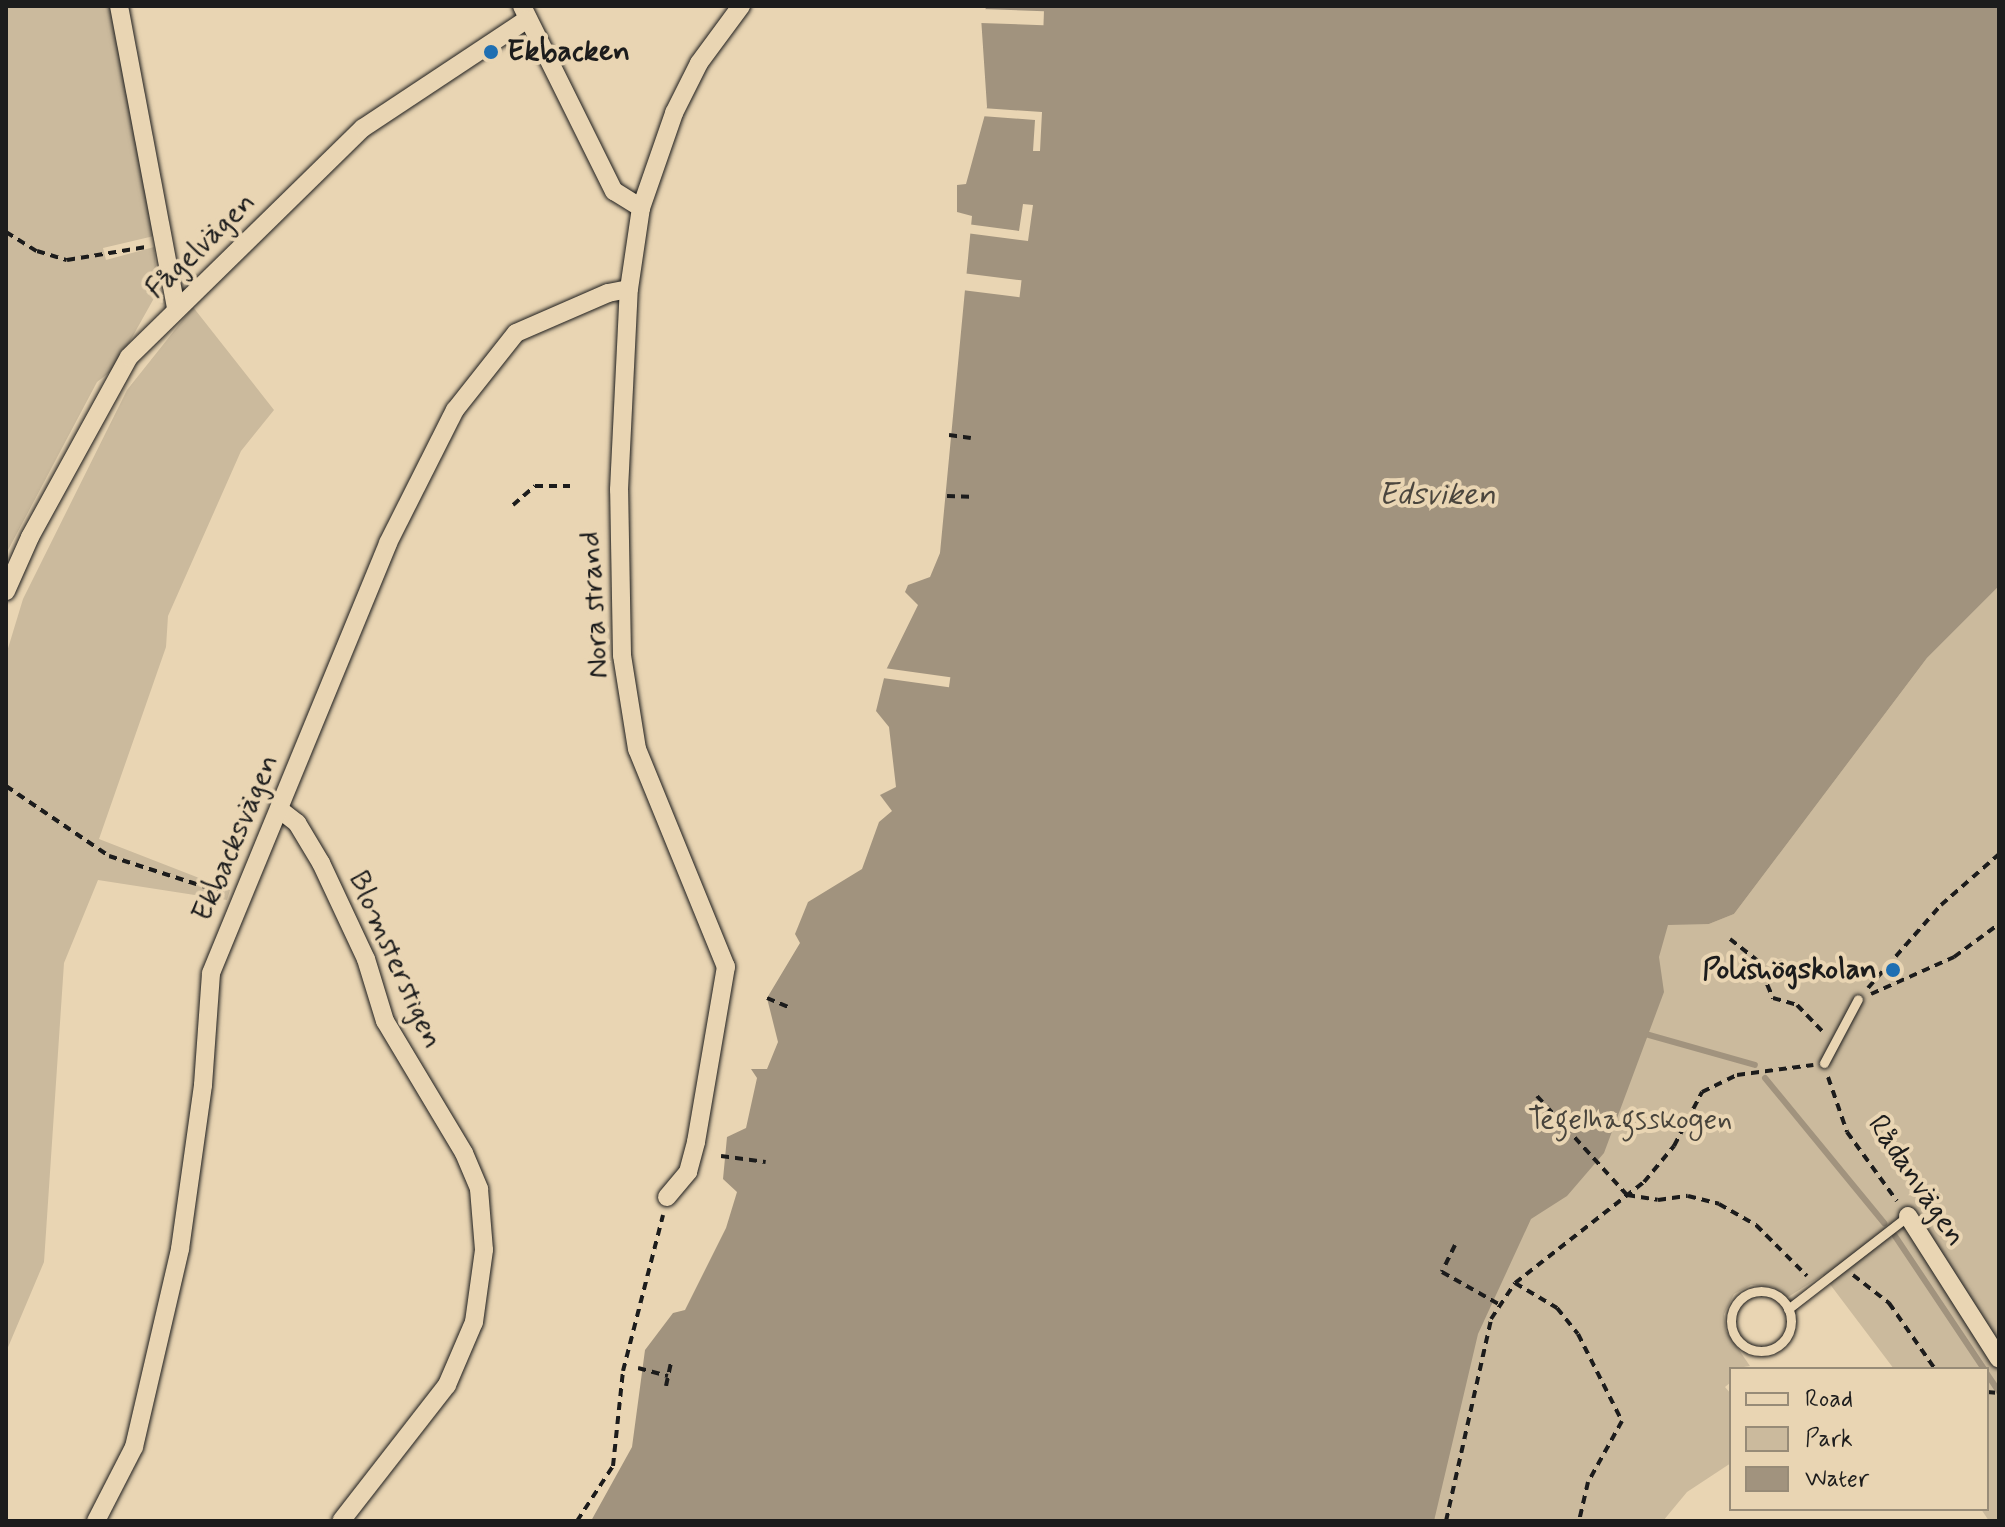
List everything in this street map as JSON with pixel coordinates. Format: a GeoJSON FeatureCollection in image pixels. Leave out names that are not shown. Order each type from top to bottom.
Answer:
{"type":"FeatureCollection","features":[{"type":"Feature","properties":{"kind":"street"},"geometry":{"type":"LineString","coordinates":[[119,6],[176,309]]}},
{"type":"Feature","properties":{"kind":"street","name":"Nora strand"},"geometry":{"type":"LineString","coordinates":[[667,1197],[688,1172],[696,1142],[726,967],[641,761],[622,655],[618,528],[629,289],[641,208],[674,113],[699,63],[741,6]]}},
{"type":"Feature","properties":{"kind":"street"},"geometry":{"type":"LineString","coordinates":[[524,13],[614,191],[641,208]]}},
{"type":"Feature","properties":{"kind":"street","name":"Fågelvägen"},"geometry":{"type":"LineString","coordinates":[[6,591],[30,537],[129,357],[363,128],[524,13]]}},
{"type":"Feature","properties":{"kind":"street","name":"Ekbacksvägen"},"geometry":{"type":"LineString","coordinates":[[96,1521],[134,1447],[180,1249],[203,1085],[211,973],[388,543],[455,410],[516,333],[608,293],[629,289]]}},
{"type":"Feature","properties":{"kind":"street","name":"Blomsterstigen"},"geometry":{"type":"LineString","coordinates":[[279,809],[297,823],[321,863],[366,959],[385,1021],[464,1153],[479,1189],[484,1250],[474,1322],[447,1385],[341,1521]]}},
{"type":"Feature","properties":{"kind":"street","name":"Rådanvägen"},"geometry":{"type":"LineString","coordinates":[[1908,1216],[1999,1359]]}},
{"type":"Feature","properties":{"kind":"lane"},"geometry":{"type":"LineString","coordinates":[[1824,1063],[1858,999]]}},
{"type":"Feature","properties":{"kind":"lane"},"geometry":{"type":"LineString","coordinates":[[1788,1309],[1845,1269],[1908,1216]]}},
{"type":"Feature","properties":{"kind":"lane"},"geometry":{"type":"LineString","coordinates":[[1771,1292],[1788,1309],[1789,1329],[1777,1346],[1753,1350],[1732,1329],[1735,1306],[1750,1293],[1771,1292]]}},
{"type":"Feature","properties":{"kind":"path"},"geometry":{"type":"LineString","coordinates":[[6,232],[37,251],[67,260],[165,246]]}},
{"type":"Feature","properties":{"kind":"path"},"geometry":{"type":"LineString","coordinates":[[949,435],[971,438]]}},
{"type":"Feature","properties":{"kind":"path"},"geometry":{"type":"LineString","coordinates":[[513,505],[535,486],[570,486]]}},
{"type":"Feature","properties":{"kind":"path"},"geometry":{"type":"LineString","coordinates":[[947,496],[970,497]]}},
{"type":"Feature","properties":{"kind":"path"},"geometry":{"type":"LineString","coordinates":[[6,786],[109,856],[240,898]]}},
{"type":"Feature","properties":{"kind":"path"},"geometry":{"type":"LineString","coordinates":[[1858,999],[1941,905],[1999,854]]}},
{"type":"Feature","properties":{"kind":"path"},"geometry":{"type":"LineString","coordinates":[[1858,999],[1954,957],[1999,924]]}},
{"type":"Feature","properties":{"kind":"path"},"geometry":{"type":"LineString","coordinates":[[1730,939],[1756,959],[1773,998],[1797,1005],[1823,1032],[1828,1025]]}},
{"type":"Feature","properties":{"kind":"path"},"geometry":{"type":"LineString","coordinates":[[767,998],[791,1008]]}},
{"type":"Feature","properties":{"kind":"path","name":"Rådanvägen"},"geometry":{"type":"LineString","coordinates":[[1823,1032],[1824,1063],[1847,1132],[1908,1216]]}},
{"type":"Feature","properties":{"kind":"path"},"geometry":{"type":"LineString","coordinates":[[1446,1521],[1491,1319],[1515,1283],[1627,1195],[1674,1146],[1702,1092],[1737,1075],[1824,1063]]}},
{"type":"Feature","properties":{"kind":"path"},"geometry":{"type":"LineString","coordinates":[[1537,1096],[1627,1195],[1658,1200],[1688,1196],[1719,1204],[1756,1225],[1818,1288]]}},
{"type":"Feature","properties":{"kind":"path"},"geometry":{"type":"LineString","coordinates":[[721,1156],[766,1162]]}},
{"type":"Feature","properties":{"kind":"path"},"geometry":{"type":"LineString","coordinates":[[577,1521],[613,1466],[623,1371],[667,1197]]}},
{"type":"Feature","properties":{"kind":"path"},"geometry":{"type":"LineString","coordinates":[[1455,1245],[1442,1272],[1500,1305]]}},
{"type":"Feature","properties":{"kind":"path"},"geometry":{"type":"LineString","coordinates":[[1845,1269],[1889,1303],[1934,1367]]}},
{"type":"Feature","properties":{"kind":"path"},"geometry":{"type":"LineString","coordinates":[[1515,1283],[1557,1308],[1578,1334],[1622,1421],[1588,1482],[1579,1521]]}},
{"type":"Feature","properties":{"kind":"path"},"geometry":{"type":"LineString","coordinates":[[666,1386],[671,1363]]}},
{"type":"Feature","properties":{"kind":"path"},"geometry":{"type":"LineString","coordinates":[[638,1368],[668,1376]]}},
{"type":"Feature","properties":{"kind":"green space"},"geometry":{"type":"Polygon","coordinates":[[[6,6],[110,6],[154,236],[103,248],[106,260],[154,247],[158,291],[115,368],[97,382],[6,554],[6,6]]]}},
{"type":"Feature","properties":{"kind":"green space"},"geometry":{"type":"Polygon","coordinates":[[[193,307],[274,410],[241,451],[168,616],[166,647],[99,839],[230,890],[227,900],[98,880],[64,963],[44,1262],[6,1352],[6,655],[23,599],[127,390],[193,307]]]}},
{"type":"Feature","properties":{"kind":"green space","name":"Tegelhagsskogen"},"geometry":{"type":"Polygon","coordinates":[[[1999,586],[1999,1521],[1989,1521],[1982,1511],[1989,1511],[1989,1367],[1892,1367],[1823,1275],[1785,1299],[1773,1287],[1751,1285],[1734,1294],[1724,1314],[1726,1331],[1750,1366],[1729,1367],[1729,1384],[1725,1387],[1729,1392],[1729,1464],[1687,1492],[1663,1521],[1231,1521],[1597,781],[1709,924],[1734,914],[1927,658],[1999,586]]]}},
{"type":"Feature","properties":{"kind":"water","name":"Edsviken"},"geometry":{"type":"Polygon","coordinates":[[[987,6],[1999,6],[1999,586],[1927,658],[1734,914],[1709,924],[1668,925],[1659,957],[1664,992],[1604,1153],[1567,1196],[1531,1219],[1478,1334],[1434,1521],[591,1521],[632,1447],[645,1350],[673,1313],[685,1310],[726,1228],[737,1192],[723,1179],[727,1137],[746,1128],[757,1078],[751,1069],[767,1069],[778,1042],[767,998],[800,943],[795,934],[808,902],[862,869],[879,822],[892,811],[880,795],[896,787],[889,727],[876,711],[886,670],[918,605],[905,592],[908,585],[930,577],[940,553],[972,216],[957,212],[957,185],[966,184],[987,107],[981,17],[987,6]]]}},
{"type":"Feature","properties":{"kind":"pier"},"geometry":{"type":"Polygon","coordinates":[[[981,9],[1044,11],[1043,25],[981,23],[981,9]]]}},
{"type":"Feature","properties":{"kind":"pier"},"geometry":{"type":"Polygon","coordinates":[[[982,108],[1042,112],[1040,151],[1033,151],[1035,120],[981,116],[982,108]]]}},
{"type":"Feature","properties":{"kind":"pier"},"geometry":{"type":"Polygon","coordinates":[[[1023,204],[1033,205],[1028,241],[966,233],[967,224],[1019,231],[1023,204]]]}},
{"type":"Feature","properties":{"kind":"pier"},"geometry":{"type":"Polygon","coordinates":[[[962,273],[1022,280],[1019,297],[960,290],[962,273]]]}},
{"type":"Feature","properties":{"kind":"pier"},"geometry":{"type":"Polygon","coordinates":[[[884,668],[950,677],[949,687],[883,678],[884,668]]]}},
{"type":"Feature","properties":{"kind":"waterway"},"geometry":{"type":"LineString","coordinates":[[1649,1035],[1755,1065]]}},
{"type":"Feature","properties":{"kind":"waterway"},"geometry":{"type":"LineString","coordinates":[[1765,1078],[1884,1223]]}},
{"type":"Feature","properties":{"kind":"waterway"},"geometry":{"type":"LineString","coordinates":[[1895,1236],[1983,1367]]}},
{"type":"Feature","properties":{"kind":"waterway"},"geometry":{"type":"LineString","coordinates":[[1989,1377],[1999,1392]]}},
{"type":"Feature","properties":{"kind":"place","name":"Ekbacken"},"geometry":{"type":"Point","coordinates":[491,52]}},
{"type":"Feature","properties":{"kind":"place","name":"Polishögskolan"},"geometry":{"type":"Point","coordinates":[1893,970]}}]}
